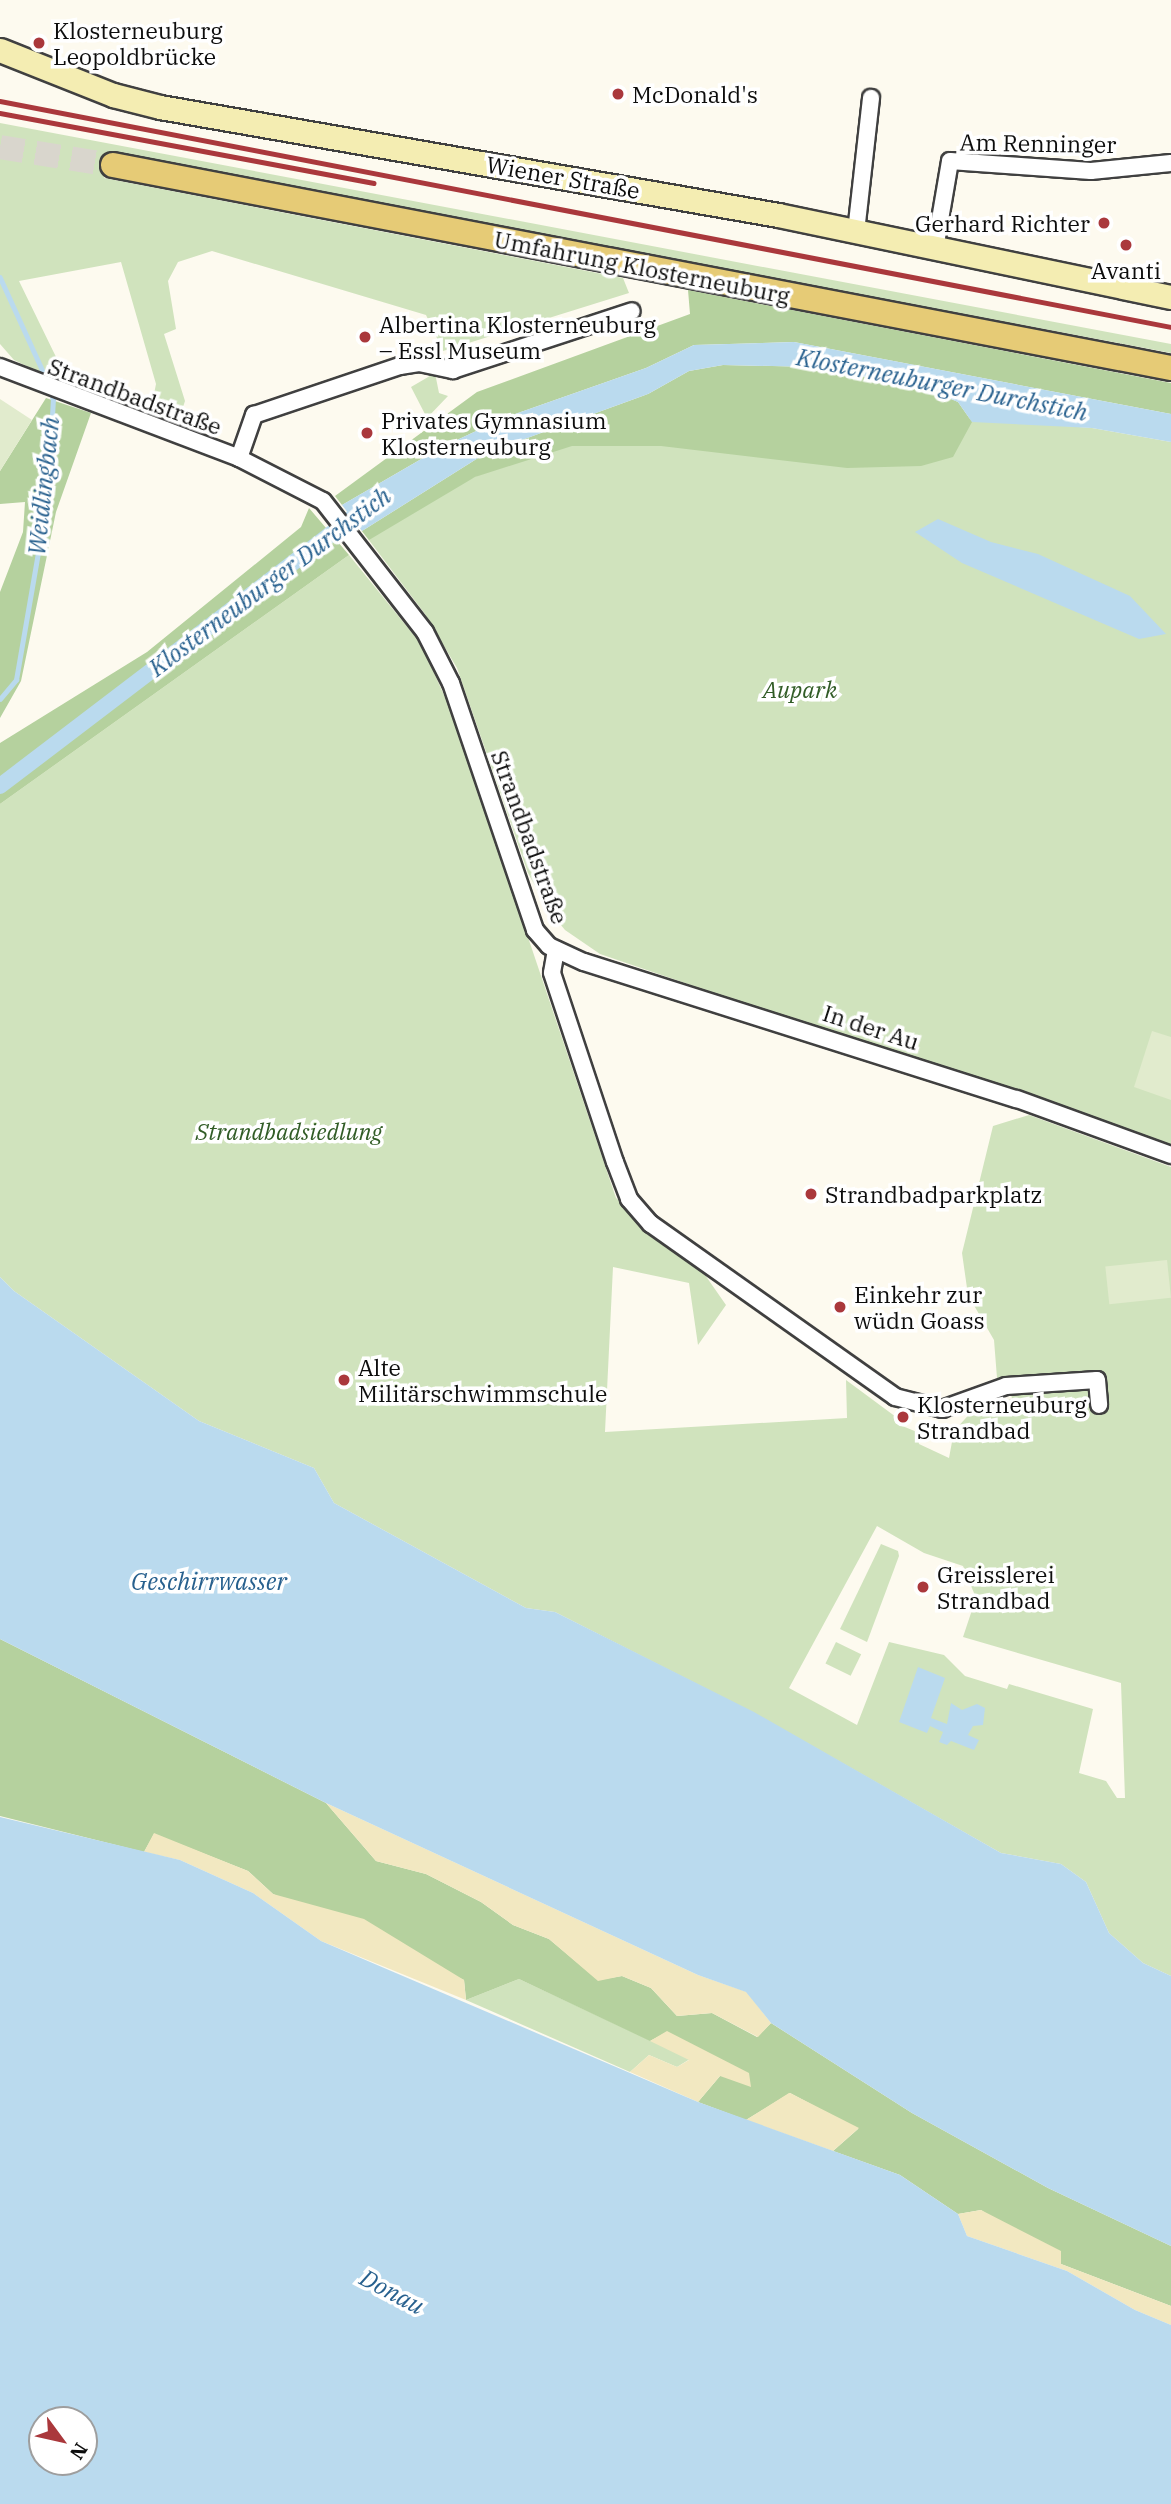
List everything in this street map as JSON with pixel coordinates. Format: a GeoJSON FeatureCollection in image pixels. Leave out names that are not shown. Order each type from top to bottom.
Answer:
{"type":"FeatureCollection","features":[{"type":"Feature","properties":{"kind":"main road","name":"Umfahrung Klosterneuburg"},"geometry":{"type":"LineString","coordinates":[[113,165],[1171,368]]}},
{"type":"Feature","properties":{"kind":"street","name":"Wiener Straße"},"geometry":{"type":"LineString","coordinates":[[0,50],[113,95],[160,107],[373,142],[856,232],[1131,292],[1171,297]]}},
{"type":"Feature","properties":{"kind":"street"},"geometry":{"type":"LineString","coordinates":[[856,232],[871,98]]}},
{"type":"Feature","properties":{"kind":"street","name":"Am Renninger"},"geometry":{"type":"LineString","coordinates":[[935,249],[950,161],[1074,170],[1171,163]]}},
{"type":"Feature","properties":{"kind":"street","name":"Wiener Straße"},"geometry":{"type":"LineString","coordinates":[[1131,292],[1171,288]]}},
{"type":"Feature","properties":{"kind":"street"},"geometry":{"type":"LineString","coordinates":[[239,458],[254,415],[400,366],[419,363],[453,370],[632,311]]}},
{"type":"Feature","properties":{"kind":"street","name":"Strandbadstraße"},"geometry":{"type":"LineString","coordinates":[[0,367],[63,394],[239,458],[323,501],[425,632],[451,682],[535,930],[556,950],[552,973],[629,1199],[651,1224],[894,1397],[942,1409],[1006,1386],[1097,1380],[1099,1405]]}},
{"type":"Feature","properties":{"kind":"street","name":"In der Au"},"geometry":{"type":"LineString","coordinates":[[556,950],[1017,1099],[1171,1155]]}},
{"type":"Feature","properties":{"kind":"green space"},"geometry":{"type":"Polygon","coordinates":[[[0,123],[1171,344],[1171,353],[108,153],[104,178],[623,278],[629,293],[443,351],[426,315],[212,251],[178,262],[168,281],[176,329],[164,334],[185,401],[179,419],[169,422],[150,414],[156,384],[121,262],[19,281],[57,359],[62,383],[14,360],[0,344],[0,123]]]}},
{"type":"Feature","properties":{"kind":"green space"},"geometry":{"type":"Polygon","coordinates":[[[688,290],[1171,383],[1171,414],[794,342],[694,345],[646,368],[504,418],[442,447],[342,505],[335,496],[477,392],[690,314],[688,290]]]}},
{"type":"Feature","properties":{"kind":"green space"},"geometry":{"type":"Polygon","coordinates":[[[723,365],[813,367],[925,388],[958,402],[972,422],[953,457],[921,466],[847,468],[661,446],[572,446],[475,477],[369,540],[362,531],[486,453],[648,394],[689,371],[723,365]]]}},
{"type":"Feature","properties":{"kind":"green space"},"geometry":{"type":"Polygon","coordinates":[[[435,373],[439,393],[448,396],[427,418],[411,387],[435,373]]]}},
{"type":"Feature","properties":{"kind":"green space","name":"Aupark"},"geometry":{"type":"Polygon","coordinates":[[[648,394],[1092,428],[1171,442],[1171,1149],[600,954],[565,930],[547,908],[528,873],[457,668],[425,614],[362,531],[648,394]]]}},
{"type":"Feature","properties":{"kind":"green space"},"geometry":{"type":"Polygon","coordinates":[[[46,398],[91,413],[56,512],[21,681],[0,718],[0,592],[23,532],[25,502],[0,504],[0,471],[46,398]]]}},
{"type":"Feature","properties":{"kind":"green space"},"geometry":{"type":"Polygon","coordinates":[[[0,399],[32,420],[0,471],[0,399]]]}},
{"type":"Feature","properties":{"kind":"green space"},"geometry":{"type":"Polygon","coordinates":[[[309,508],[349,555],[0,804],[0,743],[147,652],[301,527],[309,508]]]}},
{"type":"Feature","properties":{"kind":"green space","name":"Strandbadsiedlung"},"geometry":{"type":"Polygon","coordinates":[[[349,555],[421,644],[453,715],[616,1198],[703,1272],[726,1305],[698,1345],[689,1283],[613,1267],[605,1432],[847,1418],[846,1380],[896,1417],[895,1423],[917,1432],[919,1444],[949,1458],[954,1431],[975,1408],[1012,1399],[1009,1383],[999,1383],[997,1378],[994,1340],[968,1295],[962,1253],[993,1126],[1029,1115],[1171,1167],[1171,1976],[1143,1963],[1109,1933],[1086,1882],[1061,1864],[1001,1853],[754,1713],[555,1612],[526,1608],[334,1503],[314,1468],[199,1421],[14,1291],[0,1277],[0,804],[349,555]],[[877,1526],[789,1688],[857,1725],[889,1642],[944,1655],[965,1676],[1007,1689],[1009,1684],[1093,1709],[1079,1773],[1106,1781],[1117,1798],[1125,1798],[1121,1683],[963,1637],[976,1598],[963,1566],[924,1553],[877,1526]]]}},
{"type":"Feature","properties":{"kind":"green space"},"geometry":{"type":"Polygon","coordinates":[[[1152,1031],[1171,1037],[1171,1100],[1134,1087],[1152,1031]]]}},
{"type":"Feature","properties":{"kind":"green space"},"geometry":{"type":"Polygon","coordinates":[[[1167,1260],[1171,1298],[1109,1304],[1105,1266],[1167,1260]]]}},
{"type":"Feature","properties":{"kind":"green space"},"geometry":{"type":"Polygon","coordinates":[[[881,1544],[898,1551],[899,1556],[867,1642],[840,1629],[881,1544]]]}},
{"type":"Feature","properties":{"kind":"green space"},"geometry":{"type":"Polygon","coordinates":[[[0,1639],[326,1803],[376,1861],[426,1874],[481,1902],[513,1925],[549,1939],[598,1980],[622,1976],[651,1988],[677,2016],[712,2013],[757,2037],[771,2023],[912,2113],[1048,2188],[1171,2246],[1171,2306],[1061,2264],[981,2210],[958,2214],[900,2175],[833,2151],[858,2129],[790,2093],[746,2120],[698,2102],[720,2076],[667,2032],[650,2041],[519,1979],[466,2000],[464,1980],[273,1894],[248,1871],[154,1834],[144,1852],[0,1816],[0,1639]]]}},
{"type":"Feature","properties":{"kind":"green space"},"geometry":{"type":"Polygon","coordinates":[[[836,1642],[861,1654],[851,1676],[825,1664],[836,1642]]]}},
{"type":"Feature","properties":{"kind":"green space"},"geometry":{"type":"Polygon","coordinates":[[[519,1979],[690,2059],[677,2067],[649,2055],[630,2072],[466,2000],[519,1979]]]}},
{"type":"Feature","properties":{"kind":"sand"},"geometry":{"type":"Polygon","coordinates":[[[326,1803],[698,1975],[747,1992],[771,2023],[758,2037],[712,2013],[677,2016],[651,1988],[622,1976],[598,1981],[549,1939],[513,1925],[481,1902],[426,1874],[376,1861],[326,1803]]]}},
{"type":"Feature","properties":{"kind":"sand"},"geometry":{"type":"Polygon","coordinates":[[[154,1833],[248,1871],[273,1894],[364,1919],[464,1980],[466,2000],[321,1941],[253,1893],[180,1860],[144,1852],[154,1833]]]}},
{"type":"Feature","properties":{"kind":"sand"},"geometry":{"type":"Polygon","coordinates":[[[667,2031],[749,2073],[751,2087],[720,2076],[698,2102],[630,2072],[649,2055],[677,2067],[689,2060],[650,2041],[667,2031]]]}},
{"type":"Feature","properties":{"kind":"sand"},"geometry":{"type":"Polygon","coordinates":[[[789,2093],[859,2128],[833,2151],[746,2120],[789,2093]]]}},
{"type":"Feature","properties":{"kind":"sand"},"geometry":{"type":"Polygon","coordinates":[[[981,2210],[1061,2251],[1061,2264],[1171,2306],[1171,2325],[1135,2310],[1067,2271],[967,2236],[958,2214],[981,2210]]]}},
{"type":"Feature","properties":{"kind":"water"},"geometry":{"type":"Polygon","coordinates":[[[794,342],[1171,414],[1171,442],[1092,428],[972,422],[958,402],[925,388],[813,367],[723,365],[689,371],[648,394],[486,453],[362,531],[342,505],[442,447],[504,418],[646,368],[694,345],[794,342]]]}},
{"type":"Feature","properties":{"kind":"water"},"geometry":{"type":"Polygon","coordinates":[[[938,519],[991,542],[1038,554],[1130,596],[1166,634],[1139,639],[962,563],[915,532],[938,519]]]}},
{"type":"Feature","properties":{"kind":"water","name":"Geschirrwasser"},"geometry":{"type":"Polygon","coordinates":[[[0,1277],[14,1291],[199,1421],[314,1468],[334,1503],[526,1608],[555,1612],[754,1712],[1001,1853],[1061,1864],[1086,1882],[1109,1933],[1143,1963],[1171,1976],[1171,2246],[1048,2188],[912,2113],[771,2023],[746,1992],[698,1975],[326,1803],[0,1639],[0,1277]]]}},
{"type":"Feature","properties":{"kind":"water"},"geometry":{"type":"Polygon","coordinates":[[[918,1667],[945,1678],[931,1718],[947,1724],[951,1703],[962,1710],[977,1704],[985,1708],[983,1725],[973,1726],[968,1735],[979,1740],[974,1750],[951,1741],[947,1745],[939,1742],[943,1732],[930,1726],[927,1733],[899,1722],[918,1667]]]}},
{"type":"Feature","properties":{"kind":"water","name":"Donau"},"geometry":{"type":"Polygon","coordinates":[[[0,1817],[180,1860],[253,1893],[321,1941],[698,2102],[900,2175],[958,2214],[967,2236],[1067,2271],[1135,2310],[1171,2325],[1171,2504],[0,2504],[0,1817]]]}},
{"type":"Feature","properties":{"kind":"waterway","name":"Weidlingbach"},"geometry":{"type":"LineString","coordinates":[[0,277],[46,378]]}},
{"type":"Feature","properties":{"kind":"waterway","name":"Weidlingbach"},"geometry":{"type":"LineString","coordinates":[[0,699],[16,680],[47,500],[53,400],[50,390]]}},
{"type":"Feature","properties":{"kind":"waterway","name":"Klosterneuburger Durchstich"},"geometry":{"type":"LineString","coordinates":[[0,786],[369,505]]}},
{"type":"Feature","properties":{"kind":"tunnel"},"geometry":{"type":"LineString","coordinates":[[0,147],[113,165]]}},
{"type":"Feature","properties":{"kind":"railway"},"geometry":{"type":"LineString","coordinates":[[0,101],[1171,327]]}},
{"type":"Feature","properties":{"kind":"railway"},"geometry":{"type":"LineString","coordinates":[[0,113],[373,183]]}},
{"type":"Feature","properties":{"kind":"place","name":"Klosterneuburg Leopoldbrücke"},"geometry":{"type":"Point","coordinates":[39,43]}},
{"type":"Feature","properties":{"kind":"place","name":"McDonald's"},"geometry":{"type":"Point","coordinates":[618,94]}},
{"type":"Feature","properties":{"kind":"place","name":"Gerhard Richter"},"geometry":{"type":"Point","coordinates":[1104,223]}},
{"type":"Feature","properties":{"kind":"place","name":"Avanti"},"geometry":{"type":"Point","coordinates":[1126,245]}},
{"type":"Feature","properties":{"kind":"place","name":"Albertina Klosterneuburg – Essl Museum"},"geometry":{"type":"Point","coordinates":[365,337]}},
{"type":"Feature","properties":{"kind":"place","name":"Privates Gymnasium Klosterneuburg"},"geometry":{"type":"Point","coordinates":[367,433]}},
{"type":"Feature","properties":{"kind":"place","name":"Strandbadparkplatz"},"geometry":{"type":"Point","coordinates":[811,1194]}},
{"type":"Feature","properties":{"kind":"place","name":"Einkehr zur wüdn Goass"},"geometry":{"type":"Point","coordinates":[840,1307]}},
{"type":"Feature","properties":{"kind":"place","name":"Alte Militärschwimmschule"},"geometry":{"type":"Point","coordinates":[344,1380]}},
{"type":"Feature","properties":{"kind":"place","name":"Klosterneuburg Strandbad"},"geometry":{"type":"Point","coordinates":[903,1417]}},
{"type":"Feature","properties":{"kind":"place","name":"Greisslerei Strandbad"},"geometry":{"type":"Point","coordinates":[923,1587]}}]}
